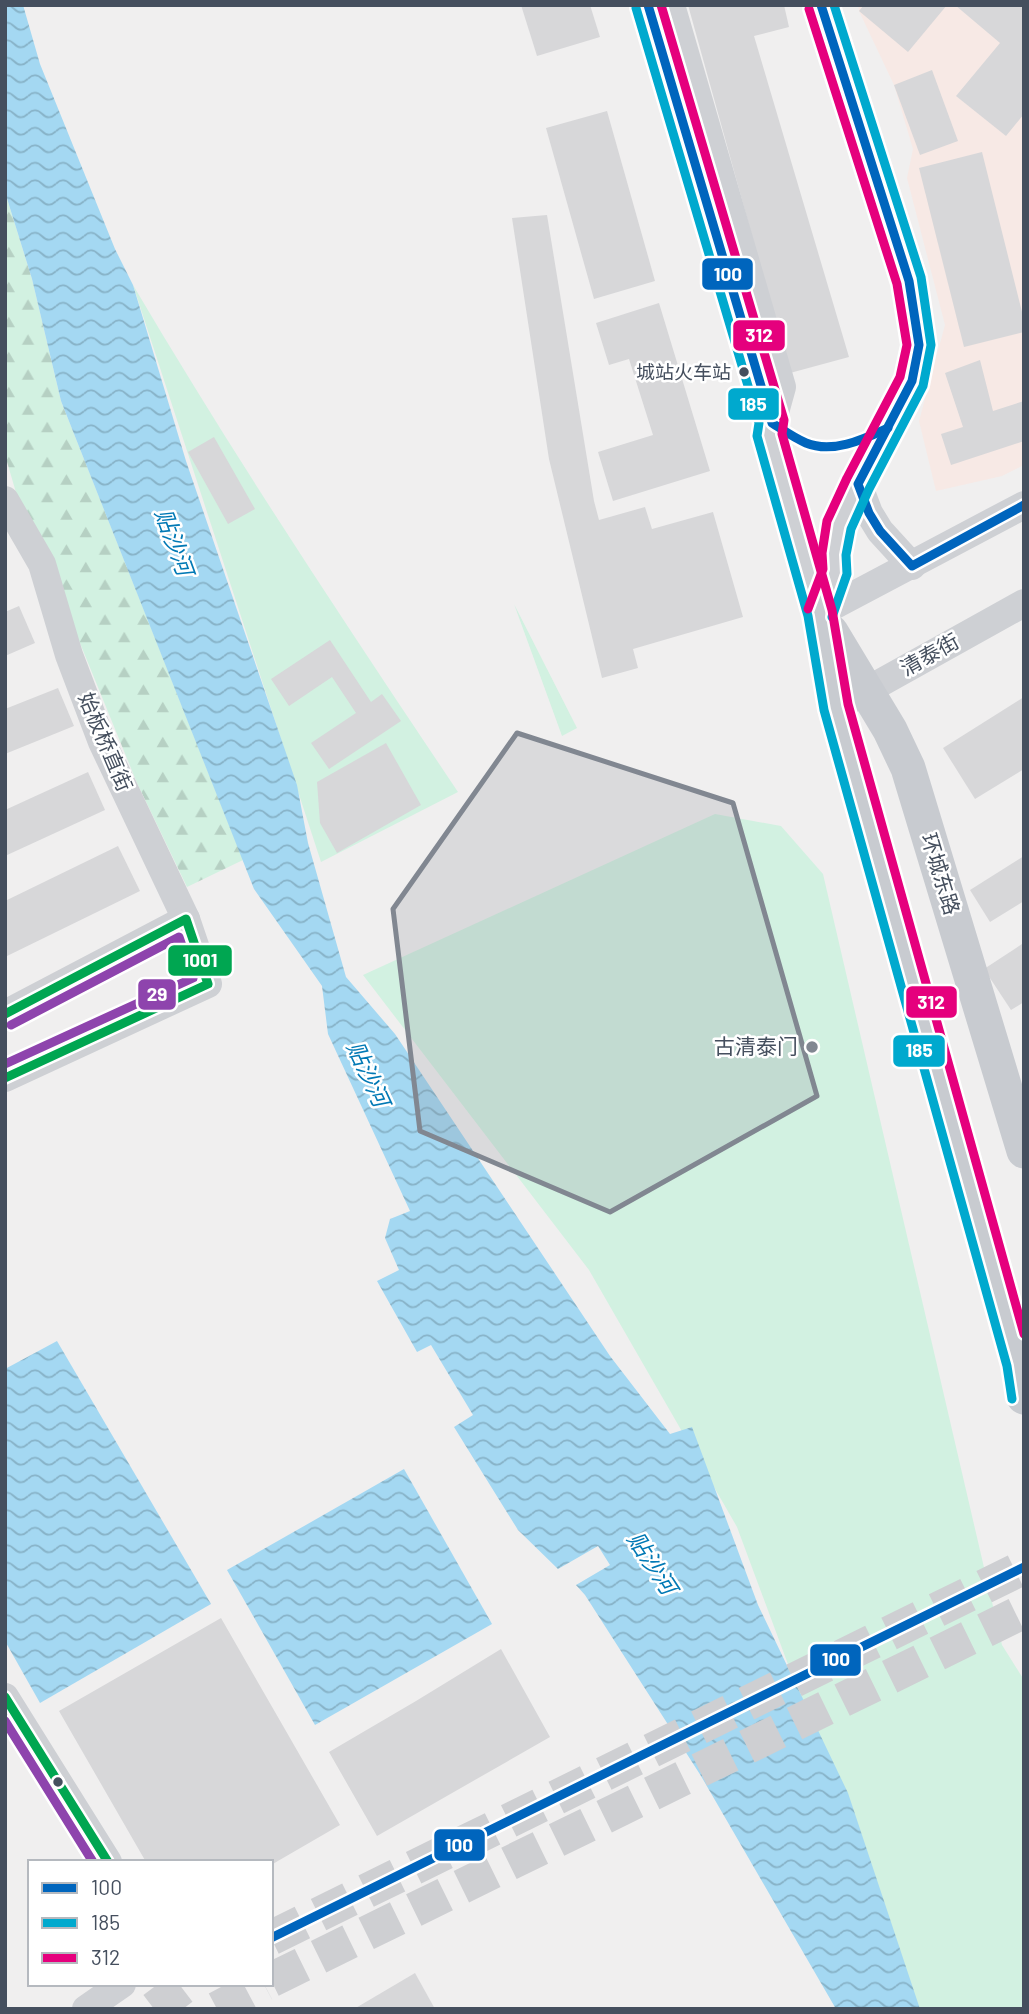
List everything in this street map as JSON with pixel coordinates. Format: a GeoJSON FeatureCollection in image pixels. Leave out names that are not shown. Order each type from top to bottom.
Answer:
{"type":"FeatureCollection","features":[{"type":"Feature","properties":{"kind":"main road","name":"环城东路"},"geometry":{"type":"LineString","coordinates":[[820,613],[890,730],[908,768],[1024,1151]]}},
{"type":"Feature","properties":{"kind":"main road","name":"环城东路"},"geometry":{"type":"LineString","coordinates":[[820,613],[836,707],[1000,1297]]}},
{"type":"Feature","properties":{"kind":"main road"},"geometry":{"type":"LineString","coordinates":[[1000,1297],[1024,1346]]}},
{"type":"Feature","properties":{"kind":"main road"},"geometry":{"type":"LineString","coordinates":[[1000,1297],[1019,1363],[1024,1397]]}},
{"type":"Feature","properties":{"kind":"street","name":"环城东路"},"geometry":{"type":"LineString","coordinates":[[671,5],[782,387],[769,434],[820,613]]}},
{"type":"Feature","properties":{"kind":"street"},"geometry":{"type":"LineString","coordinates":[[820,613],[835,571],[834,554],[839,525],[912,381],[919,345],[909,281],[821,5]]}},
{"type":"Feature","properties":{"kind":"street"},"geometry":{"type":"LineString","coordinates":[[858,484],[869,513],[880,531],[912,566]]}},
{"type":"Feature","properties":{"kind":"street","name":"始板桥直街"},"geometry":{"type":"LineString","coordinates":[[5,500],[42,564],[69,655],[102,742],[186,919],[208,984],[5,1078]]}},
{"type":"Feature","properties":{"kind":"street"},"geometry":{"type":"LineString","coordinates":[[820,613],[1024,505]]}},
{"type":"Feature","properties":{"kind":"street","name":"清泰街"},"geometry":{"type":"LineString","coordinates":[[836,707],[1024,603]]}},
{"type":"Feature","properties":{"kind":"street"},"geometry":{"type":"LineString","coordinates":[[5,1014],[186,919]]}},
{"type":"Feature","properties":{"kind":"street"},"geometry":{"type":"LineString","coordinates":[[5,1698],[107,1860]]}},
{"type":"Feature","properties":{"kind":"street"},"geometry":{"type":"LineString","coordinates":[[86,2009],[119,1986]]}},
{"type":"Feature","properties":{"kind":"highlighted area"},"geometry":{"type":"Polygon","coordinates":[[[517,733],[733,803],[817,1096],[610,1212],[420,1131],[393,909],[517,733]]]}},
{"type":"Feature","properties":{"kind":"shaded area"},"geometry":{"type":"Polygon","coordinates":[[[858,5],[1024,5],[1024,465],[1002,476],[936,491],[919,421],[945,325],[907,178],[913,149],[894,85],[858,5]]]}},
{"type":"Feature","properties":{"kind":"green space"},"geometry":{"type":"Polygon","coordinates":[[[5,192],[32,279],[61,401],[243,860],[187,887],[137,783],[60,594],[22,513],[5,455],[5,192]]]}},
{"type":"Feature","properties":{"kind":"green space"},"geometry":{"type":"Polygon","coordinates":[[[133,285],[251,477],[458,792],[321,862],[133,285]]]}},
{"type":"Feature","properties":{"kind":"green space"},"geometry":{"type":"Polygon","coordinates":[[[514,604],[577,728],[562,736],[514,604]]]}},
{"type":"Feature","properties":{"kind":"green space"},"geometry":{"type":"Polygon","coordinates":[[[715,814],[781,826],[823,874],[1002,1645],[1024,1680],[1024,2009],[916,2009],[737,1527],[589,1270],[363,975],[715,814]]]}},
{"type":"Feature","properties":{"kind":"water","name":"贴沙河"},"geometry":{"type":"Polygon","coordinates":[[[5,5],[23,5],[40,64],[115,249],[133,285],[186,461],[297,785],[308,843],[346,977],[395,1034],[610,1356],[670,1434],[692,1427],[758,1605],[848,1793],[920,2009],[836,2009],[701,1776],[576,1585],[610,1565],[598,1546],[558,1569],[518,1530],[454,1427],[473,1415],[431,1345],[417,1352],[377,1281],[399,1270],[385,1238],[390,1219],[410,1211],[328,1034],[322,986],[254,889],[61,401],[32,279],[5,192],[5,5]]]}},
{"type":"Feature","properties":{"kind":"water"},"geometry":{"type":"Polygon","coordinates":[[[57,1341],[211,1604],[40,1703],[5,1641],[5,1369],[57,1341]]]}},
{"type":"Feature","properties":{"kind":"water"},"geometry":{"type":"Polygon","coordinates":[[[404,1469],[492,1624],[315,1725],[227,1570],[404,1469]]]}},
{"type":"Feature","properties":{"kind":"building"},"geometry":{"type":"Polygon","coordinates":[[[521,5],[590,5],[600,37],[537,56],[521,5]]]}},
{"type":"Feature","properties":{"kind":"building"},"geometry":{"type":"Polygon","coordinates":[[[688,5],[784,5],[789,27],[754,36],[849,357],[790,373],[688,5]]]}},
{"type":"Feature","properties":{"kind":"building"},"geometry":{"type":"Polygon","coordinates":[[[864,5],[947,5],[908,52],[859,11],[864,5]]]}},
{"type":"Feature","properties":{"kind":"building"},"geometry":{"type":"Polygon","coordinates":[[[955,5],[1024,5],[1024,114],[1006,136],[956,96],[1000,43],[955,5]]]}},
{"type":"Feature","properties":{"kind":"building"},"geometry":{"type":"Polygon","coordinates":[[[932,70],[958,141],[920,155],[894,85],[932,70]]]}},
{"type":"Feature","properties":{"kind":"building"},"geometry":{"type":"Polygon","coordinates":[[[607,111],[655,281],[594,299],[546,128],[607,111]]]}},
{"type":"Feature","properties":{"kind":"building"},"geometry":{"type":"Polygon","coordinates":[[[982,152],[1024,320],[1024,332],[964,347],[919,168],[982,152]]]}},
{"type":"Feature","properties":{"kind":"building"},"geometry":{"type":"Polygon","coordinates":[[[547,215],[599,520],[645,507],[652,529],[713,512],[743,617],[633,649],[638,668],[602,678],[549,459],[512,218],[547,215]]]}},
{"type":"Feature","properties":{"kind":"building"},"geometry":{"type":"Polygon","coordinates":[[[659,303],[710,471],[613,501],[598,452],[653,435],[629,359],[609,365],[596,323],[659,303]]]}},
{"type":"Feature","properties":{"kind":"building"},"geometry":{"type":"Polygon","coordinates":[[[980,360],[993,411],[1024,401],[1024,441],[951,465],[941,434],[963,427],[945,373],[980,360]]]}},
{"type":"Feature","properties":{"kind":"building"},"geometry":{"type":"Polygon","coordinates":[[[214,437],[255,509],[228,524],[188,452],[214,437]]]}},
{"type":"Feature","properties":{"kind":"building"},"geometry":{"type":"Polygon","coordinates":[[[19,606],[35,643],[5,656],[5,612],[19,606]]]}},
{"type":"Feature","properties":{"kind":"building"},"geometry":{"type":"Polygon","coordinates":[[[330,640],[371,702],[382,694],[401,721],[329,769],[311,743],[356,713],[332,677],[289,706],[271,679],[330,640]]]}},
{"type":"Feature","properties":{"kind":"building"},"geometry":{"type":"Polygon","coordinates":[[[58,688],[74,726],[5,754],[5,709],[58,688]]]}},
{"type":"Feature","properties":{"kind":"building"},"geometry":{"type":"Polygon","coordinates":[[[1024,697],[1024,769],[975,799],[943,748],[1024,697]]]}},
{"type":"Feature","properties":{"kind":"building"},"geometry":{"type":"Polygon","coordinates":[[[386,743],[421,805],[337,853],[320,823],[317,782],[386,743]]]}},
{"type":"Feature","properties":{"kind":"building"},"geometry":{"type":"Polygon","coordinates":[[[88,772],[105,810],[5,856],[5,810],[88,772]]]}},
{"type":"Feature","properties":{"kind":"building"},"geometry":{"type":"Polygon","coordinates":[[[118,846],[140,891],[5,957],[5,901],[118,846]]]}},
{"type":"Feature","properties":{"kind":"building"},"geometry":{"type":"Polygon","coordinates":[[[1024,856],[1024,901],[990,922],[970,890],[1024,856]]]}},
{"type":"Feature","properties":{"kind":"building"},"geometry":{"type":"Polygon","coordinates":[[[1022,944],[1024,1002],[1011,1010],[984,969],[1022,944]]]}},
{"type":"Feature","properties":{"kind":"building"},"geometry":{"type":"Polygon","coordinates":[[[221,1618],[340,1825],[273,1864],[273,1860],[145,1860],[59,1711],[221,1618]]]}},
{"type":"Feature","properties":{"kind":"building"},"geometry":{"type":"Polygon","coordinates":[[[501,1649],[550,1737],[377,1836],[329,1752],[501,1649]]]}},
{"type":"Feature","properties":{"kind":"building"},"geometry":{"type":"Polygon","coordinates":[[[415,1973],[435,2009],[354,2009],[415,1973]]]}},
{"type":"Feature","properties":{"kind":"tunnel"},"geometry":{"type":"LineString","coordinates":[[273,1937],[1024,1567]]}},
{"type":"Feature","properties":{"kind":"tunnel"},"geometry":{"type":"LineString","coordinates":[[273,1979],[1024,1611]]}},
{"type":"Feature","properties":{"kind":"tunnel"},"geometry":{"type":"LineString","coordinates":[[154,2009],[184,1986]]}},
{"type":"Feature","properties":{"kind":"tunnel"},"geometry":{"type":"LineString","coordinates":[[217,2009],[260,1986]]}},
{"type":"Feature","properties":{"kind":"transit line","name":"100"},"geometry":{"type":"LineString","coordinates":[[648,5],[772,423],[806,443],[827,447],[848,444],[888,428]]}},
{"type":"Feature","properties":{"kind":"transit line","name":"312"},"geometry":{"type":"LineString","coordinates":[[661,5],[784,420],[782,434],[832,610],[848,704],[1024,1334]]}},
{"type":"Feature","properties":{"kind":"transit line","name":"100"},"geometry":{"type":"LineString","coordinates":[[821,5],[909,281],[919,345],[912,381],[858,484],[869,513],[880,531],[912,566],[1024,505]]}},
{"type":"Feature","properties":{"kind":"transit line","name":"185"},"geometry":{"type":"LineString","coordinates":[[832,617],[847,574],[846,555],[851,529],[923,386],[931,345],[921,277],[834,5]]}},
{"type":"Feature","properties":{"kind":"transit line","name":"185"},"geometry":{"type":"LineString","coordinates":[[636,8],[759,423],[757,436],[808,616],[824,710],[1007,1366],[1012,1399]]}},
{"type":"Feature","properties":{"kind":"transit line","name":"312"},"geometry":{"type":"LineString","coordinates":[[808,609],[823,569],[822,553],[827,521],[900,377],[907,345],[897,284],[809,9]]}},
{"type":"Feature","properties":{"kind":"transit line","name":"1001"},"geometry":{"type":"LineString","coordinates":[[5,1014],[186,919],[208,984],[5,1078]]}},
{"type":"Feature","properties":{"kind":"transit line","name":"29"},"geometry":{"type":"LineString","coordinates":[[5,1064],[193,978],[179,937],[11,1025]]}},
{"type":"Feature","properties":{"kind":"transit line","name":"100"},"geometry":{"type":"LineString","coordinates":[[273,1937],[1024,1567]]}},
{"type":"Feature","properties":{"kind":"transit line","name":"1001"},"geometry":{"type":"LineString","coordinates":[[5,1697],[107,1860]]}},
{"type":"Feature","properties":{"kind":"transit line","name":"29"},"geometry":{"type":"LineString","coordinates":[[5,1721],[92,1860]]}},
{"type":"Feature","properties":{"kind":"place","name":"城站火车站"},"geometry":{"type":"Point","coordinates":[744,372]}},
{"type":"Feature","properties":{"kind":"place","name":"古清泰门"},"geometry":{"type":"Point","coordinates":[812,1047]}}]}
